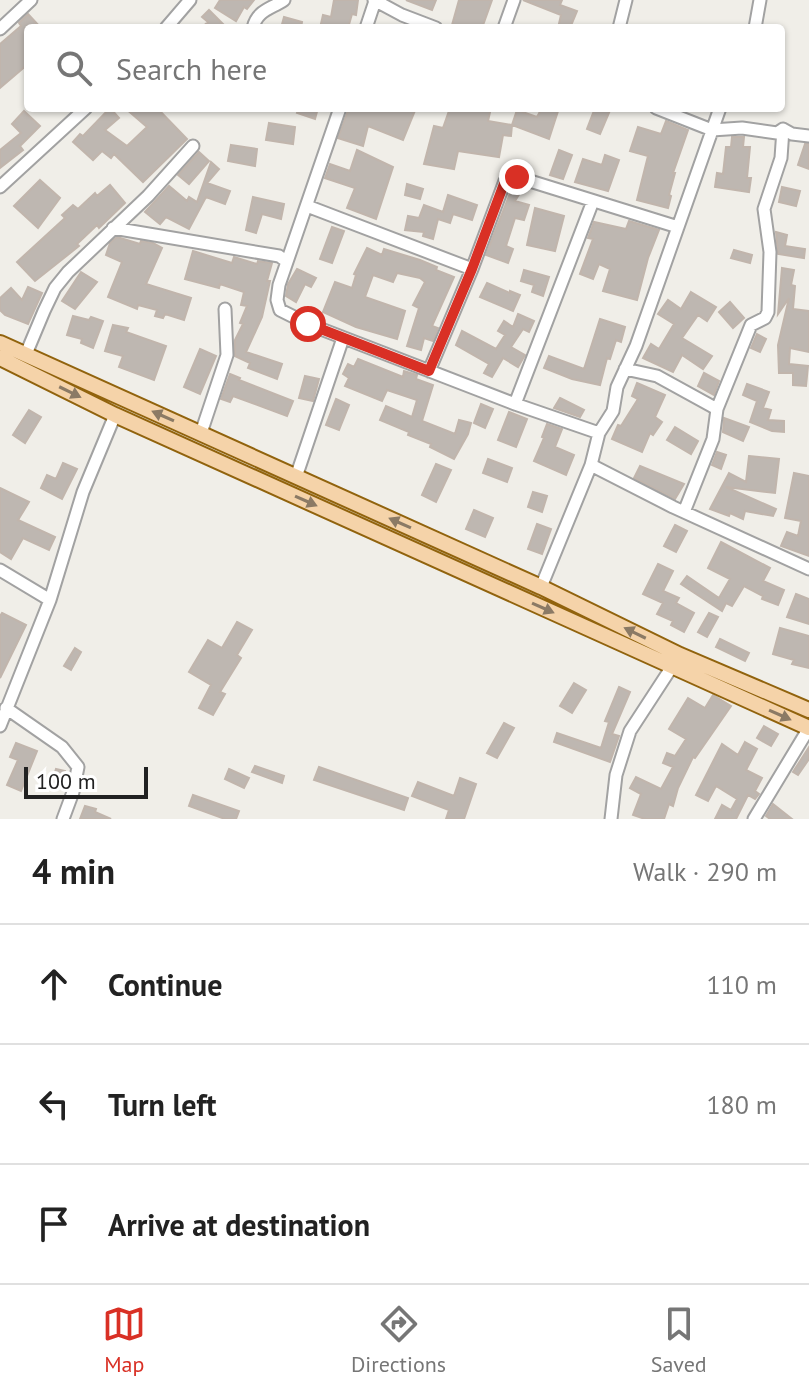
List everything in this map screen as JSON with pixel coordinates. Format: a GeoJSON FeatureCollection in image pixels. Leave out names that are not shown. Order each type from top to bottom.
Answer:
{"type":"FeatureCollection","features":[{"type":"Feature","properties":{"kind":"main road"},"geometry":{"type":"LineString","coordinates":[[0,343],[541,587],[676,661],[809,728]]}},
{"type":"Feature","properties":{"kind":"main road"},"geometry":{"type":"LineString","coordinates":[[0,358],[115,415],[676,661],[809,710]]}},
{"type":"Feature","properties":{"kind":"street"},"geometry":{"type":"LineString","coordinates":[[0,29],[31,0]]}},
{"type":"Feature","properties":{"kind":"street"},"geometry":{"type":"LineString","coordinates":[[169,24],[190,0]]}},
{"type":"Feature","properties":{"kind":"street"},"geometry":{"type":"LineString","coordinates":[[254,24],[264,9],[284,0]]}},
{"type":"Feature","properties":{"kind":"street"},"geometry":{"type":"LineString","coordinates":[[367,24],[374,0],[426,24]]}},
{"type":"Feature","properties":{"kind":"street"},"geometry":{"type":"LineString","coordinates":[[505,24],[514,0]]}},
{"type":"Feature","properties":{"kind":"street"},"geometry":{"type":"LineString","coordinates":[[620,24],[626,0]]}},
{"type":"Feature","properties":{"kind":"street"},"geometry":{"type":"LineString","coordinates":[[756,24],[760,0]]}},
{"type":"Feature","properties":{"kind":"street"},"geometry":{"type":"LineString","coordinates":[[0,187],[82,112]]}},
{"type":"Feature","properties":{"kind":"street"},"geometry":{"type":"LineString","coordinates":[[339,112],[286,261],[277,300],[280,310],[343,338],[599,433]]}},
{"type":"Feature","properties":{"kind":"street"},"geometry":{"type":"LineString","coordinates":[[666,112],[712,130],[742,128],[777,133],[783,129]]}},
{"type":"Feature","properties":{"kind":"street"},"geometry":{"type":"LineString","coordinates":[[541,587],[591,465],[599,433],[613,411],[617,387],[719,112]]}},
{"type":"Feature","properties":{"kind":"street"},"geometry":{"type":"LineString","coordinates":[[783,129],[792,134],[809,136]]}},
{"type":"Feature","properties":{"kind":"street"},"geometry":{"type":"LineString","coordinates":[[684,512],[713,439],[717,409],[751,325],[765,318],[768,312],[770,252],[764,209],[781,158],[783,129]]}},
{"type":"Feature","properties":{"kind":"street"},"geometry":{"type":"LineString","coordinates":[[26,354],[55,288],[193,146]]}},
{"type":"Feature","properties":{"kind":"street"},"geometry":{"type":"LineString","coordinates":[[429,371],[505,181],[510,177],[678,227]]}},
{"type":"Feature","properties":{"kind":"street"},"geometry":{"type":"LineString","coordinates":[[515,404],[593,201]]}},
{"type":"Feature","properties":{"kind":"street"},"geometry":{"type":"LineString","coordinates":[[307,206],[472,269]]}},
{"type":"Feature","properties":{"kind":"street"},"geometry":{"type":"LineString","coordinates":[[113,228],[279,256],[286,261]]}},
{"type":"Feature","properties":{"kind":"street"},"geometry":{"type":"LineString","coordinates":[[201,433],[227,355],[225,309]]}},
{"type":"Feature","properties":{"kind":"street"},"geometry":{"type":"LineString","coordinates":[[296,477],[343,338]]}},
{"type":"Feature","properties":{"kind":"street"},"geometry":{"type":"LineString","coordinates":[[625,369],[657,376],[717,409]]}},
{"type":"Feature","properties":{"kind":"street"},"geometry":{"type":"LineString","coordinates":[[0,726],[50,600],[83,492],[115,415]]}},
{"type":"Feature","properties":{"kind":"street"},"geometry":{"type":"LineString","coordinates":[[591,465],[809,569]]}},
{"type":"Feature","properties":{"kind":"street"},"geometry":{"type":"LineString","coordinates":[[0,570],[50,600]]}},
{"type":"Feature","properties":{"kind":"street"},"geometry":{"type":"LineString","coordinates":[[611,819],[616,775],[630,731],[676,661]]}},
{"type":"Feature","properties":{"kind":"street"},"geometry":{"type":"LineString","coordinates":[[6,708],[62,747],[78,767],[63,819]]}},
{"type":"Feature","properties":{"kind":"street"},"geometry":{"type":"LineString","coordinates":[[754,819],[809,728]]}},
{"type":"Feature","properties":{"kind":"building"},"geometry":{"type":"Polygon","coordinates":[[[220,0],[254,0],[247,9],[244,7],[236,21],[215,8],[220,0]]]}},
{"type":"Feature","properties":{"kind":"building"},"geometry":{"type":"Polygon","coordinates":[[[334,0],[358,0],[356,15],[352,14],[349,24],[321,24],[323,15],[331,17],[334,0]]]}},
{"type":"Feature","properties":{"kind":"building"},"geometry":{"type":"Polygon","coordinates":[[[406,0],[436,0],[432,10],[406,0]]]}},
{"type":"Feature","properties":{"kind":"building"},"geometry":{"type":"Polygon","coordinates":[[[459,0],[492,0],[483,24],[452,24],[459,0]]]}},
{"type":"Feature","properties":{"kind":"building"},"geometry":{"type":"Polygon","coordinates":[[[523,0],[562,0],[560,5],[577,11],[572,24],[559,24],[561,15],[523,0]]]}},
{"type":"Feature","properties":{"kind":"building"},"geometry":{"type":"Polygon","coordinates":[[[209,10],[223,24],[206,24],[208,22],[202,17],[209,10]]]}},
{"type":"Feature","properties":{"kind":"building"},"geometry":{"type":"Polygon","coordinates":[[[28,14],[37,24],[24,24],[24,67],[0,88],[0,44],[21,26],[19,23],[28,14]]]}},
{"type":"Feature","properties":{"kind":"building"},"geometry":{"type":"Polygon","coordinates":[[[284,17],[302,22],[302,24],[282,24],[284,17]]]}},
{"type":"Feature","properties":{"kind":"building"},"geometry":{"type":"Polygon","coordinates":[[[24,111],[40,126],[20,146],[23,150],[0,168],[0,150],[21,133],[12,124],[24,111]]]}},
{"type":"Feature","properties":{"kind":"building"},"geometry":{"type":"Polygon","coordinates":[[[106,112],[114,112],[119,118],[105,130],[127,146],[147,127],[130,112],[161,112],[187,139],[143,182],[114,154],[111,158],[102,151],[93,160],[73,142],[80,134],[83,136],[106,112]]]}},
{"type":"Feature","properties":{"kind":"building"},"geometry":{"type":"Polygon","coordinates":[[[297,112],[317,112],[315,119],[297,112]]]}},
{"type":"Feature","properties":{"kind":"building"},"geometry":{"type":"Polygon","coordinates":[[[348,112],[414,112],[403,140],[368,126],[363,146],[338,138],[348,112]]]}},
{"type":"Feature","properties":{"kind":"building"},"geometry":{"type":"Polygon","coordinates":[[[449,112],[490,112],[488,121],[512,125],[511,136],[503,135],[499,157],[458,151],[454,169],[424,164],[434,126],[443,128],[449,112]]]}},
{"type":"Feature","properties":{"kind":"building"},"geometry":{"type":"Polygon","coordinates":[[[516,112],[537,117],[540,112],[558,112],[549,139],[512,125],[516,112]]]}},
{"type":"Feature","properties":{"kind":"building"},"geometry":{"type":"Polygon","coordinates":[[[593,112],[609,112],[600,134],[587,129],[593,112]]]}},
{"type":"Feature","properties":{"kind":"building"},"geometry":{"type":"Polygon","coordinates":[[[666,121],[688,130],[673,173],[668,208],[637,200],[648,156],[630,151],[638,127],[661,134],[666,121]]]}},
{"type":"Feature","properties":{"kind":"building"},"geometry":{"type":"Polygon","coordinates":[[[269,123],[295,127],[293,144],[266,140],[269,123]]]}},
{"type":"Feature","properties":{"kind":"building"},"geometry":{"type":"Polygon","coordinates":[[[732,137],[744,137],[743,147],[750,147],[749,192],[715,187],[717,173],[723,174],[726,147],[731,147],[732,137]]]}},
{"type":"Feature","properties":{"kind":"building"},"geometry":{"type":"Polygon","coordinates":[[[805,144],[809,144],[809,169],[798,165],[805,144]]]}},
{"type":"Feature","properties":{"kind":"building"},"geometry":{"type":"Polygon","coordinates":[[[231,145],[257,149],[255,166],[228,161],[231,145]]]}},
{"type":"Feature","properties":{"kind":"building"},"geometry":{"type":"Polygon","coordinates":[[[357,150],[393,167],[376,219],[347,208],[355,188],[325,178],[330,164],[350,171],[357,150]]]}},
{"type":"Feature","properties":{"kind":"building"},"geometry":{"type":"Polygon","coordinates":[[[559,150],[572,155],[563,179],[550,175],[559,150]]]}},
{"type":"Feature","properties":{"kind":"building"},"geometry":{"type":"Polygon","coordinates":[[[199,152],[209,161],[189,184],[178,175],[199,152]]]}},
{"type":"Feature","properties":{"kind":"building"},"geometry":{"type":"Polygon","coordinates":[[[605,155],[619,160],[608,191],[575,182],[583,159],[602,165],[605,155]]]}},
{"type":"Feature","properties":{"kind":"building"},"geometry":{"type":"Polygon","coordinates":[[[211,162],[219,169],[207,183],[230,191],[225,204],[206,197],[189,229],[166,217],[160,224],[145,212],[169,186],[187,201],[189,197],[197,202],[211,162]]]}},
{"type":"Feature","properties":{"kind":"building"},"geometry":{"type":"Polygon","coordinates":[[[40,180],[60,198],[38,228],[14,206],[40,180]]]}},
{"type":"Feature","properties":{"kind":"building"},"geometry":{"type":"Polygon","coordinates":[[[407,184],[423,189],[420,199],[405,195],[407,184]]]}},
{"type":"Feature","properties":{"kind":"building"},"geometry":{"type":"Polygon","coordinates":[[[110,185],[125,203],[35,281],[17,262],[65,218],[62,215],[73,205],[78,209],[95,193],[97,196],[110,185]]]}},
{"type":"Feature","properties":{"kind":"building"},"geometry":{"type":"Polygon","coordinates":[[[782,187],[800,191],[796,206],[779,202],[782,187]]]}},
{"type":"Feature","properties":{"kind":"building"},"geometry":{"type":"Polygon","coordinates":[[[512,188],[523,188],[515,201],[529,205],[524,220],[515,218],[506,246],[513,249],[508,263],[486,255],[512,188]]]}},
{"type":"Feature","properties":{"kind":"building"},"geometry":{"type":"Polygon","coordinates":[[[448,195],[477,205],[472,220],[453,214],[450,223],[438,219],[433,239],[423,236],[424,232],[405,230],[408,216],[419,218],[424,205],[443,212],[448,195]]]}},
{"type":"Feature","properties":{"kind":"building"},"geometry":{"type":"Polygon","coordinates":[[[253,197],[284,204],[281,219],[262,214],[256,233],[246,230],[253,197]]]}},
{"type":"Feature","properties":{"kind":"building"},"geometry":{"type":"Polygon","coordinates":[[[535,208],[564,216],[555,251],[527,245],[535,208]]]}},
{"type":"Feature","properties":{"kind":"building"},"geometry":{"type":"Polygon","coordinates":[[[629,221],[659,230],[637,300],[603,291],[610,269],[599,264],[593,279],[580,274],[593,239],[588,238],[594,222],[626,229],[629,221]]]}},
{"type":"Feature","properties":{"kind":"building"},"geometry":{"type":"Polygon","coordinates":[[[332,227],[344,231],[332,263],[320,259],[332,227]]]}},
{"type":"Feature","properties":{"kind":"building"},"geometry":{"type":"Polygon","coordinates":[[[776,232],[787,235],[785,246],[805,249],[804,258],[778,254],[776,232]]]}},
{"type":"Feature","properties":{"kind":"building"},"geometry":{"type":"Polygon","coordinates":[[[117,237],[140,244],[141,241],[153,243],[162,248],[146,284],[191,298],[184,320],[165,314],[163,318],[155,316],[157,310],[138,305],[137,309],[108,297],[122,262],[106,255],[110,243],[117,237]]]}},
{"type":"Feature","properties":{"kind":"building"},"geometry":{"type":"Polygon","coordinates":[[[367,248],[382,255],[384,249],[420,260],[454,277],[432,326],[438,328],[433,341],[424,338],[421,350],[407,346],[419,308],[413,305],[425,282],[420,278],[397,273],[393,282],[373,275],[365,297],[405,311],[397,339],[356,327],[323,312],[335,282],[352,288],[354,274],[367,248]]]}},
{"type":"Feature","properties":{"kind":"building"},"geometry":{"type":"Polygon","coordinates":[[[734,250],[752,255],[750,263],[731,258],[734,250]]]}},
{"type":"Feature","properties":{"kind":"building"},"geometry":{"type":"Polygon","coordinates":[[[193,251],[232,263],[234,257],[257,264],[258,261],[272,263],[262,317],[246,352],[282,364],[277,379],[248,368],[250,363],[235,356],[235,340],[247,306],[241,305],[244,292],[220,284],[219,288],[185,279],[193,251]]]}},
{"type":"Feature","properties":{"kind":"building"},"geometry":{"type":"Polygon","coordinates":[[[782,268],[794,270],[791,285],[795,286],[793,309],[809,311],[809,352],[790,348],[789,364],[808,366],[806,386],[793,385],[793,373],[779,373],[778,345],[789,298],[778,314],[782,268]]]}},
{"type":"Feature","properties":{"kind":"building"},"geometry":{"type":"Polygon","coordinates":[[[297,269],[316,278],[311,287],[305,284],[296,302],[286,296],[288,284],[297,269]]]}},
{"type":"Feature","properties":{"kind":"building"},"geometry":{"type":"Polygon","coordinates":[[[524,270],[549,277],[543,296],[532,292],[534,285],[521,281],[524,270]]]}},
{"type":"Feature","properties":{"kind":"building"},"geometry":{"type":"Polygon","coordinates":[[[81,272],[97,282],[75,309],[62,301],[81,272]]]}},
{"type":"Feature","properties":{"kind":"building"},"geometry":{"type":"Polygon","coordinates":[[[487,283],[520,295],[513,311],[480,297],[487,283]]]}},
{"type":"Feature","properties":{"kind":"building"},"geometry":{"type":"Polygon","coordinates":[[[28,287],[42,293],[28,324],[5,315],[0,310],[0,298],[11,288],[22,300],[28,287]]]}},
{"type":"Feature","properties":{"kind":"building"},"geometry":{"type":"Polygon","coordinates":[[[691,292],[716,307],[707,321],[698,315],[682,338],[712,356],[703,369],[682,355],[673,372],[643,358],[651,344],[659,349],[674,324],[658,314],[668,300],[681,309],[691,292]]]}},
{"type":"Feature","properties":{"kind":"building"},"geometry":{"type":"Polygon","coordinates":[[[730,302],[744,318],[733,328],[719,312],[730,302]]]}},
{"type":"Feature","properties":{"kind":"building"},"geometry":{"type":"Polygon","coordinates":[[[518,314],[534,321],[529,332],[523,329],[511,347],[525,355],[518,367],[503,358],[492,377],[484,373],[489,364],[456,345],[462,331],[496,349],[505,335],[498,331],[504,321],[513,327],[518,314]]]}},
{"type":"Feature","properties":{"kind":"building"},"geometry":{"type":"Polygon","coordinates":[[[73,316],[103,321],[93,348],[81,343],[82,339],[67,335],[73,316]]]}},
{"type":"Feature","properties":{"kind":"building"},"geometry":{"type":"Polygon","coordinates":[[[600,319],[625,327],[621,342],[616,340],[610,359],[607,358],[600,385],[544,368],[549,356],[584,369],[600,319]]]}},
{"type":"Feature","properties":{"kind":"building"},"geometry":{"type":"Polygon","coordinates":[[[113,325],[128,328],[126,332],[166,346],[154,380],[119,367],[123,356],[105,351],[113,325]]]}},
{"type":"Feature","properties":{"kind":"building"},"geometry":{"type":"Polygon","coordinates":[[[757,334],[766,339],[760,352],[751,348],[757,334]]]}},
{"type":"Feature","properties":{"kind":"building"},"geometry":{"type":"Polygon","coordinates":[[[200,349],[216,356],[200,394],[184,387],[200,349]]]}},
{"type":"Feature","properties":{"kind":"building"},"geometry":{"type":"Polygon","coordinates":[[[358,359],[403,377],[404,371],[417,375],[416,379],[433,385],[422,421],[455,434],[459,420],[471,423],[454,459],[430,447],[431,444],[408,435],[409,432],[380,420],[386,406],[412,417],[417,400],[387,390],[382,401],[345,386],[349,378],[343,374],[348,364],[354,367],[358,359]]]}},
{"type":"Feature","properties":{"kind":"building"},"geometry":{"type":"Polygon","coordinates":[[[704,373],[719,381],[714,395],[698,386],[704,373]]]}},
{"type":"Feature","properties":{"kind":"building"},"geometry":{"type":"Polygon","coordinates":[[[230,374],[293,401],[287,416],[233,396],[230,402],[221,399],[230,374]]]}},
{"type":"Feature","properties":{"kind":"building"},"geometry":{"type":"Polygon","coordinates":[[[305,376],[319,379],[313,401],[299,398],[305,376]]]}},
{"type":"Feature","properties":{"kind":"building"},"geometry":{"type":"Polygon","coordinates":[[[637,383],[665,395],[655,417],[662,422],[653,435],[650,433],[642,452],[612,439],[618,425],[621,426],[638,399],[632,396],[637,383]]]}},
{"type":"Feature","properties":{"kind":"building"},"geometry":{"type":"Polygon","coordinates":[[[747,384],[769,392],[763,408],[771,410],[768,420],[784,421],[784,432],[772,431],[750,422],[757,401],[743,395],[747,384]]]}},
{"type":"Feature","properties":{"kind":"building"},"geometry":{"type":"Polygon","coordinates":[[[560,398],[584,410],[580,417],[554,408],[560,398]]]}},
{"type":"Feature","properties":{"kind":"building"},"geometry":{"type":"Polygon","coordinates":[[[336,399],[349,405],[339,430],[326,425],[336,399]]]}},
{"type":"Feature","properties":{"kind":"building"},"geometry":{"type":"Polygon","coordinates":[[[481,404],[493,409],[485,428],[474,423],[481,404]]]}},
{"type":"Feature","properties":{"kind":"building"},"geometry":{"type":"Polygon","coordinates":[[[29,410],[41,417],[25,443],[13,435],[29,410]]]}},
{"type":"Feature","properties":{"kind":"building"},"geometry":{"type":"Polygon","coordinates":[[[509,412],[527,419],[516,447],[498,440],[509,412]]]}},
{"type":"Feature","properties":{"kind":"building"},"geometry":{"type":"Polygon","coordinates":[[[724,418],[749,427],[743,441],[723,432],[724,418]]]}},
{"type":"Feature","properties":{"kind":"building"},"geometry":{"type":"Polygon","coordinates":[[[547,424],[562,429],[555,447],[574,455],[566,475],[534,461],[547,424]]]}},
{"type":"Feature","properties":{"kind":"building"},"geometry":{"type":"Polygon","coordinates":[[[675,427],[698,441],[691,454],[667,440],[675,427]]]}},
{"type":"Feature","properties":{"kind":"building"},"geometry":{"type":"Polygon","coordinates":[[[717,452],[726,455],[721,469],[712,465],[717,452]]]}},
{"type":"Feature","properties":{"kind":"building"},"geometry":{"type":"Polygon","coordinates":[[[749,456],[779,459],[775,493],[726,487],[776,509],[773,516],[745,511],[743,519],[710,509],[729,473],[746,482],[749,456]]]}},
{"type":"Feature","properties":{"kind":"building"},"geometry":{"type":"Polygon","coordinates":[[[488,459],[512,468],[507,482],[483,473],[488,459]]]}},
{"type":"Feature","properties":{"kind":"building"},"geometry":{"type":"Polygon","coordinates":[[[63,463],[77,469],[62,499],[41,488],[47,475],[56,479],[63,463]]]}},
{"type":"Feature","properties":{"kind":"building"},"geometry":{"type":"Polygon","coordinates":[[[436,464],[451,470],[436,502],[422,495],[436,464]]]}},
{"type":"Feature","properties":{"kind":"building"},"geometry":{"type":"Polygon","coordinates":[[[640,466],[684,484],[675,499],[634,478],[640,466]]]}},
{"type":"Feature","properties":{"kind":"building"},"geometry":{"type":"Polygon","coordinates":[[[794,473],[809,476],[809,556],[781,546],[787,532],[798,536],[801,521],[785,518],[794,473]]]}},
{"type":"Feature","properties":{"kind":"building"},"geometry":{"type":"Polygon","coordinates":[[[0,488],[29,502],[18,520],[55,537],[49,550],[23,538],[11,559],[0,552],[0,488]]]}},
{"type":"Feature","properties":{"kind":"building"},"geometry":{"type":"Polygon","coordinates":[[[533,492],[547,496],[542,512],[528,507],[533,492]]]}},
{"type":"Feature","properties":{"kind":"building"},"geometry":{"type":"Polygon","coordinates":[[[474,510],[493,518],[485,537],[466,529],[474,510]]]}},
{"type":"Feature","properties":{"kind":"building"},"geometry":{"type":"Polygon","coordinates":[[[537,524],[551,529],[542,554],[528,549],[537,524]]]}},
{"type":"Feature","properties":{"kind":"building"},"geometry":{"type":"Polygon","coordinates":[[[675,525],[687,531],[676,552],[664,546],[675,525]]]}},
{"type":"Feature","properties":{"kind":"building"},"geometry":{"type":"Polygon","coordinates":[[[721,542],[770,568],[763,581],[784,590],[778,605],[762,599],[763,596],[744,586],[732,606],[726,603],[722,611],[681,584],[687,576],[719,598],[730,579],[708,568],[721,542]]]}},
{"type":"Feature","properties":{"kind":"building"},"geometry":{"type":"Polygon","coordinates":[[[658,564],[673,571],[663,591],[679,598],[676,603],[694,613],[684,632],[671,625],[673,621],[657,614],[663,603],[643,594],[658,564]]]}},
{"type":"Feature","properties":{"kind":"building"},"geometry":{"type":"Polygon","coordinates":[[[796,594],[809,599],[809,624],[787,617],[796,594]]]}},
{"type":"Feature","properties":{"kind":"building"},"geometry":{"type":"Polygon","coordinates":[[[2,613],[26,625],[0,678],[0,616],[2,613]]]}},
{"type":"Feature","properties":{"kind":"building"},"geometry":{"type":"Polygon","coordinates":[[[709,613],[718,617],[707,637],[698,632],[709,613]]]}},
{"type":"Feature","properties":{"kind":"building"},"geometry":{"type":"Polygon","coordinates":[[[237,622],[252,630],[237,655],[241,658],[220,692],[225,694],[213,715],[199,708],[211,685],[189,672],[208,640],[222,648],[237,622]]]}},
{"type":"Feature","properties":{"kind":"building"},"geometry":{"type":"Polygon","coordinates":[[[780,628],[809,636],[809,668],[792,664],[794,660],[773,654],[780,628]]]}},
{"type":"Feature","properties":{"kind":"building"},"geometry":{"type":"Polygon","coordinates":[[[720,639],[749,653],[745,661],[716,647],[720,639]]]}},
{"type":"Feature","properties":{"kind":"building"},"geometry":{"type":"Polygon","coordinates":[[[75,648],[81,652],[71,670],[64,666],[75,648]]]}},
{"type":"Feature","properties":{"kind":"building"},"geometry":{"type":"Polygon","coordinates":[[[574,683],[586,690],[572,713],[560,706],[574,683]]]}},
{"type":"Feature","properties":{"kind":"building"},"geometry":{"type":"Polygon","coordinates":[[[619,687],[630,692],[612,734],[619,736],[610,762],[554,742],[557,733],[601,748],[609,722],[605,721],[619,687]]]}},
{"type":"Feature","properties":{"kind":"building"},"geometry":{"type":"Polygon","coordinates":[[[713,695],[731,706],[693,757],[673,806],[669,804],[664,819],[645,819],[633,815],[641,794],[630,788],[636,777],[661,789],[673,767],[663,763],[667,753],[675,756],[686,739],[669,729],[688,698],[705,708],[713,695]]]}},
{"type":"Feature","properties":{"kind":"building"},"geometry":{"type":"Polygon","coordinates":[[[504,723],[514,728],[497,758],[487,753],[504,723]]]}},
{"type":"Feature","properties":{"kind":"building"},"geometry":{"type":"Polygon","coordinates":[[[764,726],[778,734],[771,746],[757,738],[764,726]]]}},
{"type":"Feature","properties":{"kind":"building"},"geometry":{"type":"Polygon","coordinates":[[[745,742],[757,749],[746,770],[762,778],[755,791],[759,794],[755,799],[748,795],[736,819],[715,819],[722,805],[731,810],[737,799],[716,786],[708,801],[696,795],[722,744],[738,755],[745,742]]]}},
{"type":"Feature","properties":{"kind":"building"},"geometry":{"type":"Polygon","coordinates":[[[16,743],[37,751],[21,791],[7,785],[18,760],[10,757],[16,743]]]}},
{"type":"Feature","properties":{"kind":"building"},"geometry":{"type":"Polygon","coordinates":[[[809,747],[809,759],[798,775],[793,772],[809,747]]]}},
{"type":"Feature","properties":{"kind":"building"},"geometry":{"type":"Polygon","coordinates":[[[255,766],[284,776],[282,783],[252,772],[255,766]]]}},
{"type":"Feature","properties":{"kind":"building"},"geometry":{"type":"Polygon","coordinates":[[[319,767],[408,798],[404,810],[314,780],[319,767]]]}},
{"type":"Feature","properties":{"kind":"building"},"geometry":{"type":"Polygon","coordinates":[[[56,769],[65,771],[62,785],[52,782],[56,769]]]}},
{"type":"Feature","properties":{"kind":"building"},"geometry":{"type":"Polygon","coordinates":[[[229,769],[249,778],[244,788],[225,779],[229,769]]]}},
{"type":"Feature","properties":{"kind":"building"},"geometry":{"type":"Polygon","coordinates":[[[460,778],[476,784],[464,819],[446,819],[449,810],[412,796],[418,782],[454,796],[460,778]]]}},
{"type":"Feature","properties":{"kind":"building"},"geometry":{"type":"Polygon","coordinates":[[[193,795],[239,811],[236,819],[225,819],[189,806],[193,795]]]}},
{"type":"Feature","properties":{"kind":"building"},"geometry":{"type":"Polygon","coordinates":[[[773,804],[792,819],[770,819],[766,816],[773,804]]]}},
{"type":"Feature","properties":{"kind":"building"},"geometry":{"type":"Polygon","coordinates":[[[85,806],[96,809],[95,812],[111,819],[80,819],[85,806]]]}},
{"type":"Feature","properties":{"kind":"route"},"geometry":{"type":"LineString","coordinates":[[308,324],[429,371],[505,181],[517,177]]}}]}
